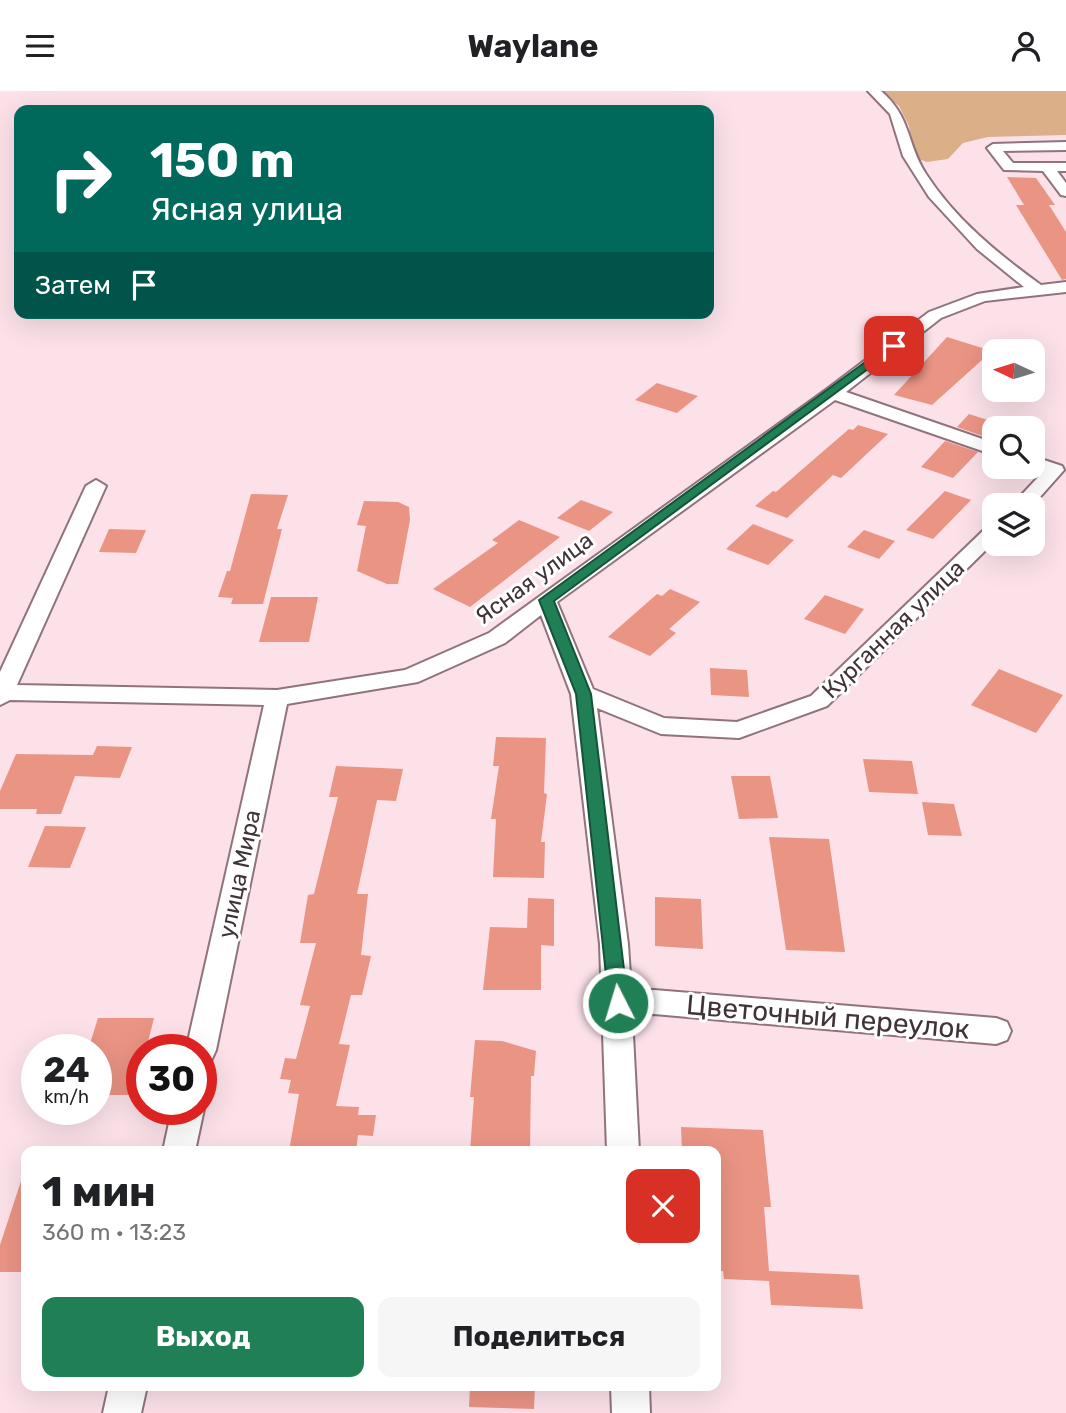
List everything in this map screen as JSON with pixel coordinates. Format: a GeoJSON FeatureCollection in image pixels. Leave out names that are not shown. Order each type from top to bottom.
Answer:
{"type":"FeatureCollection","features":[{"type":"Feature","properties":{"kind":"street"},"geometry":{"type":"LineString","coordinates":[[874,91],[889,103],[901,122],[908,155],[937,196],[994,259],[1036,289]]}},
{"type":"Feature","properties":{"kind":"street"},"geometry":{"type":"LineString","coordinates":[[1066,146],[993,148],[1009,167],[1066,167]]}},
{"type":"Feature","properties":{"kind":"street"},"geometry":{"type":"LineString","coordinates":[[1047,167],[1066,192]]}},
{"type":"Feature","properties":{"kind":"street","name":"Ясная улица"},"geometry":{"type":"LineString","coordinates":[[1,694],[277,698],[410,677],[497,638],[833,393],[934,315],[982,297],[1066,287]]}},
{"type":"Feature","properties":{"kind":"street"},"geometry":{"type":"LineString","coordinates":[[833,393],[982,445]]}},
{"type":"Feature","properties":{"kind":"street"},"geometry":{"type":"LineString","coordinates":[[1036,493],[1060,472]]}},
{"type":"Feature","properties":{"kind":"street"},"geometry":{"type":"LineString","coordinates":[[1,694],[96,487]]}},
{"type":"Feature","properties":{"kind":"street","name":"Курганная улица"},"geometry":{"type":"LineString","coordinates":[[583,694],[662,726],[739,730],[819,701],[982,543]]}},
{"type":"Feature","properties":{"kind":"street"},"geometry":{"type":"LineString","coordinates":[[546,600],[583,694],[618,1003],[623,1146]]}},
{"type":"Feature","properties":{"kind":"street","name":"улица Мира"},"geometry":{"type":"LineString","coordinates":[[204,1034],[277,698]]}},
{"type":"Feature","properties":{"kind":"street","name":"Цветочный переулок"},"geometry":{"type":"LineString","coordinates":[[618,1003],[654,1002],[996,1031]]}},
{"type":"Feature","properties":{"kind":"street"},"geometry":{"type":"LineString","coordinates":[[180,1146],[185,1125]]}},
{"type":"Feature","properties":{"kind":"street"},"geometry":{"type":"LineString","coordinates":[[122,1413],[127,1391]]}},
{"type":"Feature","properties":{"kind":"street"},"geometry":{"type":"LineString","coordinates":[[631,1391],[631,1413]]}},
{"type":"Feature","properties":{"kind":"shaded area"},"geometry":{"type":"Polygon","coordinates":[[[881,91],[1066,91],[1066,135],[988,137],[963,143],[948,159],[927,162],[918,159],[912,147],[909,126],[899,106],[881,91]]]}},
{"type":"Feature","properties":{"kind":"building"},"geometry":{"type":"Polygon","coordinates":[[[1007,177],[1036,178],[1055,205],[1049,205],[1066,232],[1066,279],[1062,280],[1016,205],[1024,205],[1007,177]]]}},
{"type":"Feature","properties":{"kind":"building"},"geometry":{"type":"Polygon","coordinates":[[[947,337],[982,348],[982,360],[932,405],[894,395],[947,337]]]}},
{"type":"Feature","properties":{"kind":"building"},"geometry":{"type":"Polygon","coordinates":[[[657,383],[698,396],[677,413],[635,400],[657,383]]]}},
{"type":"Feature","properties":{"kind":"building"},"geometry":{"type":"Polygon","coordinates":[[[969,414],[982,418],[982,436],[957,427],[969,414]]]}},
{"type":"Feature","properties":{"kind":"building"},"geometry":{"type":"Polygon","coordinates":[[[858,425],[888,434],[841,478],[833,475],[787,518],[755,506],[773,491],[776,492],[849,429],[853,430],[858,425]]]}},
{"type":"Feature","properties":{"kind":"building"},"geometry":{"type":"Polygon","coordinates":[[[945,441],[978,452],[953,478],[921,467],[945,441]]]}},
{"type":"Feature","properties":{"kind":"building"},"geometry":{"type":"Polygon","coordinates":[[[945,491],[971,500],[933,539],[906,530],[945,491]]]}},
{"type":"Feature","properties":{"kind":"building"},"geometry":{"type":"Polygon","coordinates":[[[251,494],[288,495],[277,529],[282,529],[263,604],[231,604],[233,598],[218,597],[227,571],[230,571],[251,494]]]}},
{"type":"Feature","properties":{"kind":"building"},"geometry":{"type":"Polygon","coordinates":[[[581,500],[613,512],[589,531],[557,518],[581,500]]]}},
{"type":"Feature","properties":{"kind":"building"},"geometry":{"type":"Polygon","coordinates":[[[364,501],[398,502],[409,507],[410,520],[398,584],[387,584],[357,571],[366,526],[357,525],[364,501]]]}},
{"type":"Feature","properties":{"kind":"building"},"geometry":{"type":"Polygon","coordinates":[[[519,520],[560,537],[470,607],[433,589],[498,543],[492,540],[519,520]]]}},
{"type":"Feature","properties":{"kind":"building"},"geometry":{"type":"Polygon","coordinates":[[[753,524],[794,540],[768,565],[726,549],[753,524]]]}},
{"type":"Feature","properties":{"kind":"building"},"geometry":{"type":"Polygon","coordinates":[[[109,529],[146,530],[136,553],[99,552],[109,529]]]}},
{"type":"Feature","properties":{"kind":"building"},"geometry":{"type":"Polygon","coordinates":[[[864,530],[895,541],[879,559],[847,547],[864,530]]]}},
{"type":"Feature","properties":{"kind":"building"},"geometry":{"type":"Polygon","coordinates":[[[670,589],[700,602],[669,629],[676,633],[650,656],[608,637],[657,594],[662,596],[670,589]]]}},
{"type":"Feature","properties":{"kind":"building"},"geometry":{"type":"Polygon","coordinates":[[[825,595],[864,609],[845,634],[804,619],[825,595]]]}},
{"type":"Feature","properties":{"kind":"building"},"geometry":{"type":"Polygon","coordinates":[[[271,597],[318,597],[309,642],[259,642],[271,597]]]}},
{"type":"Feature","properties":{"kind":"building"},"geometry":{"type":"Polygon","coordinates":[[[710,668],[747,670],[749,697],[711,695],[710,668]]]}},
{"type":"Feature","properties":{"kind":"building"},"geometry":{"type":"Polygon","coordinates":[[[999,669],[1063,695],[1036,733],[971,705],[999,669]]]}},
{"type":"Feature","properties":{"kind":"building"},"geometry":{"type":"Polygon","coordinates":[[[496,737],[546,738],[544,793],[547,794],[541,842],[545,842],[544,878],[493,877],[496,819],[491,819],[499,766],[493,766],[496,737]]]}},
{"type":"Feature","properties":{"kind":"building"},"geometry":{"type":"Polygon","coordinates":[[[97,746],[132,747],[120,778],[75,776],[61,814],[36,814],[37,809],[0,809],[0,791],[16,754],[93,755],[97,746]]]}},
{"type":"Feature","properties":{"kind":"building"},"geometry":{"type":"Polygon","coordinates":[[[863,759],[912,761],[918,794],[869,792],[863,759]]]}},
{"type":"Feature","properties":{"kind":"building"},"geometry":{"type":"Polygon","coordinates":[[[336,766],[403,769],[396,801],[377,800],[357,894],[368,894],[361,955],[371,956],[362,995],[351,995],[339,1044],[350,1045],[336,1106],[359,1107],[358,1115],[376,1115],[373,1136],[358,1135],[357,1146],[290,1146],[299,1094],[288,1093],[291,1080],[280,1079],[285,1058],[296,1059],[310,1006],[300,1005],[316,943],[300,943],[308,895],[314,894],[338,797],[329,797],[336,766]]]}},
{"type":"Feature","properties":{"kind":"building"},"geometry":{"type":"Polygon","coordinates":[[[731,776],[770,776],[778,818],[739,819],[731,776]]]}},
{"type":"Feature","properties":{"kind":"building"},"geometry":{"type":"Polygon","coordinates":[[[922,802],[954,804],[962,836],[928,835],[922,802]]]}},
{"type":"Feature","properties":{"kind":"building"},"geometry":{"type":"Polygon","coordinates":[[[45,826],[86,827],[70,868],[28,867],[45,826]]]}},
{"type":"Feature","properties":{"kind":"building"},"geometry":{"type":"Polygon","coordinates":[[[769,837],[829,839],[845,952],[786,950],[769,837]]]}},
{"type":"Feature","properties":{"kind":"building"},"geometry":{"type":"Polygon","coordinates":[[[655,897],[701,899],[703,949],[655,946],[655,897]]]}},
{"type":"Feature","properties":{"kind":"building"},"geometry":{"type":"Polygon","coordinates":[[[528,898],[554,899],[554,946],[541,945],[541,990],[483,990],[490,927],[527,928],[528,898]]]}},
{"type":"Feature","properties":{"kind":"building"},"geometry":{"type":"Polygon","coordinates":[[[98,1018],[154,1018],[150,1034],[126,1034],[126,1095],[112,1095],[112,1034],[93,1034],[98,1018]]]}},
{"type":"Feature","properties":{"kind":"building"},"geometry":{"type":"Polygon","coordinates":[[[475,1040],[502,1041],[536,1051],[534,1076],[531,1076],[530,1146],[470,1146],[474,1097],[470,1097],[475,1040]]]}},
{"type":"Feature","properties":{"kind":"building"},"geometry":{"type":"Polygon","coordinates":[[[681,1127],[763,1130],[771,1207],[764,1207],[769,1271],[859,1275],[863,1309],[771,1305],[769,1281],[724,1279],[721,1271],[721,1146],[682,1146],[681,1127]]]}},
{"type":"Feature","properties":{"kind":"building"},"geometry":{"type":"Polygon","coordinates":[[[21,1181],[21,1272],[0,1272],[0,1245],[21,1181]]]}},
{"type":"Feature","properties":{"kind":"building"},"geometry":{"type":"Polygon","coordinates":[[[470,1391],[535,1391],[534,1409],[469,1407],[470,1391]]]}},
{"type":"Feature","properties":{"kind":"route"},"geometry":{"type":"LineString","coordinates":[[618,1003],[614,944],[583,694],[546,600],[894,346]]}}]}
